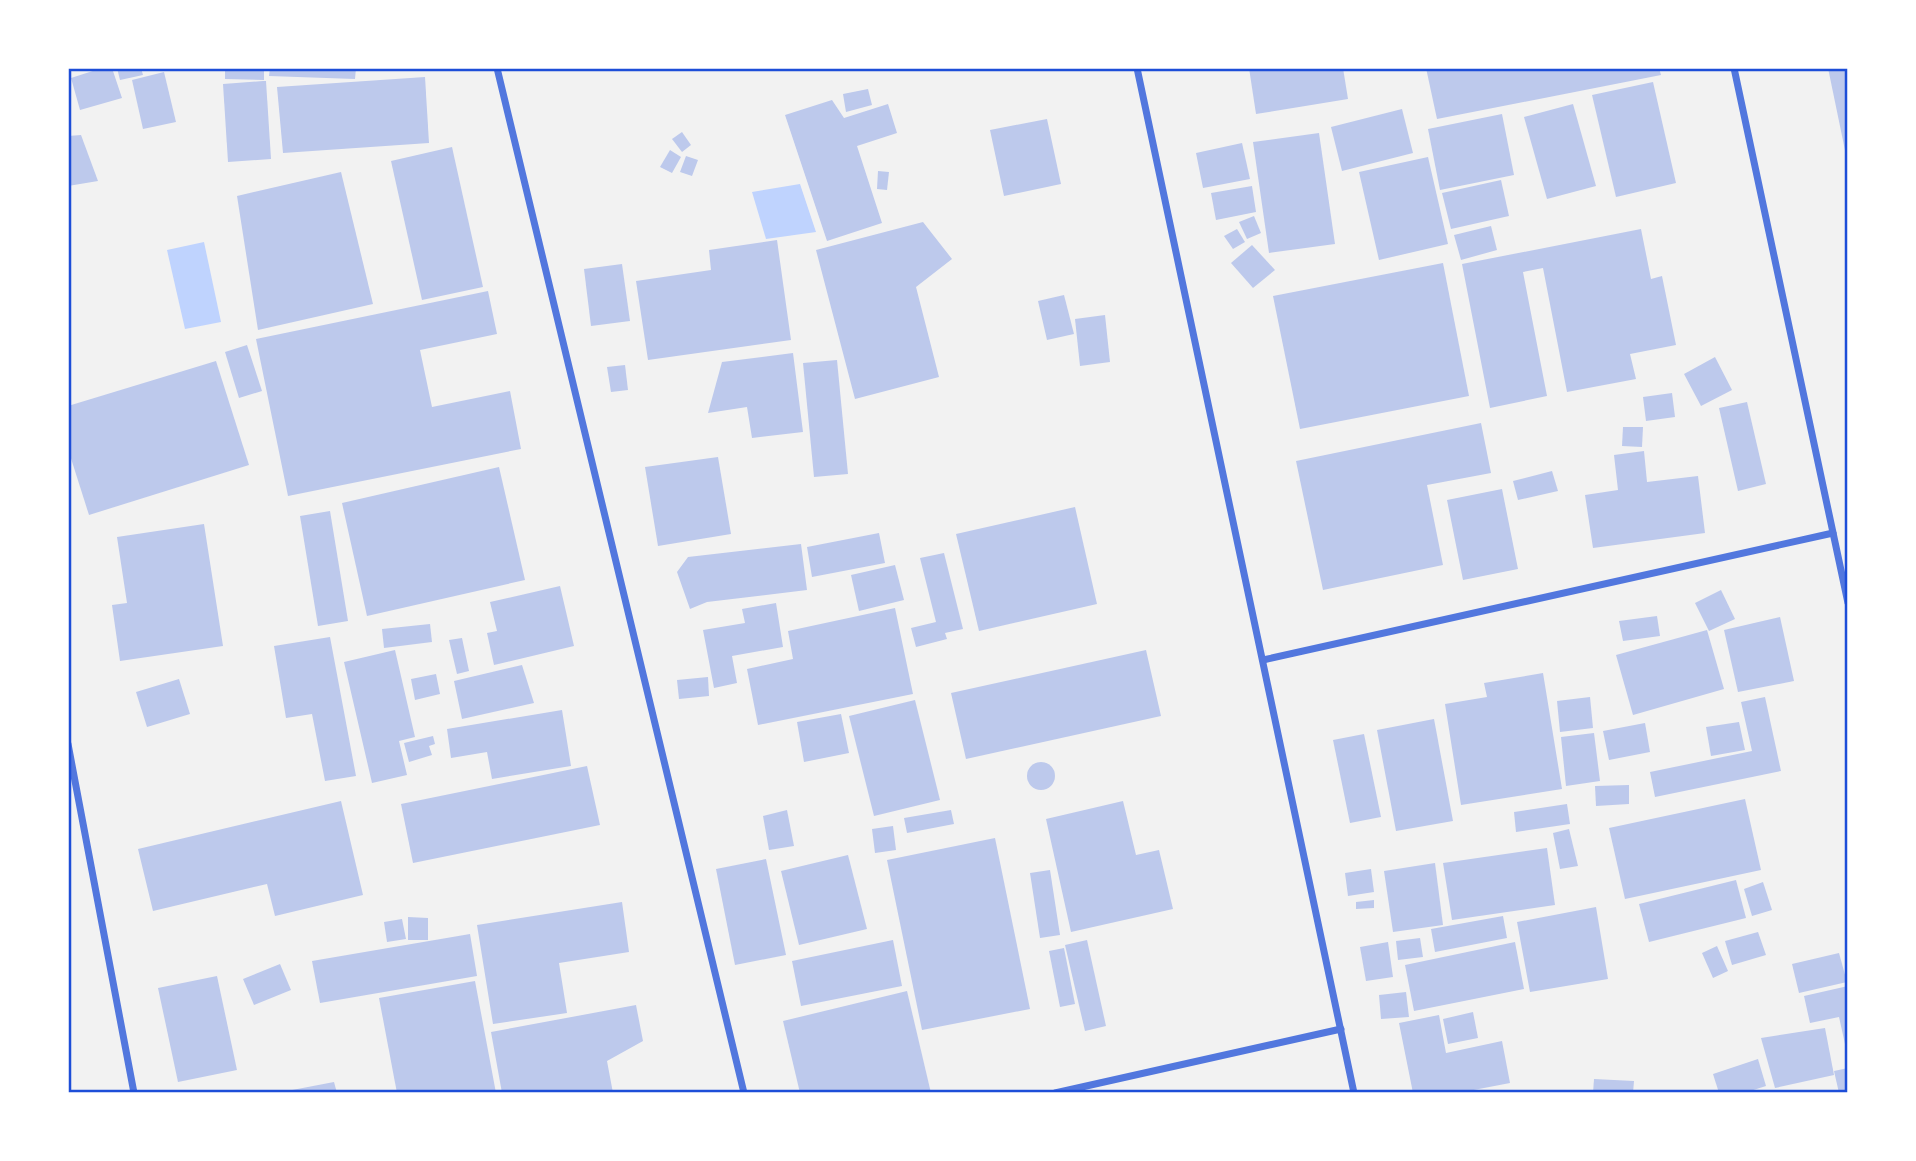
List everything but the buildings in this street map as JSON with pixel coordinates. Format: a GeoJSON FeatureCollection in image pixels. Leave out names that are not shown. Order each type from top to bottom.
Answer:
{"type":"FeatureCollection","features":[{"type":"Feature","properties":{"kind":"street"},"geometry":{"type":"LineString","coordinates":[[497,68],[744,1093]]}},
{"type":"Feature","properties":{"kind":"street"},"geometry":{"type":"LineString","coordinates":[[1137,68],[1354,1093]]}},
{"type":"Feature","properties":{"kind":"street"},"geometry":{"type":"LineString","coordinates":[[1734,68],[1848,603]]}},
{"type":"Feature","properties":{"kind":"street"},"geometry":{"type":"LineString","coordinates":[[1263,660],[1833,533]]}},
{"type":"Feature","properties":{"kind":"street"},"geometry":{"type":"LineString","coordinates":[[68,744],[134,1093]]}},
{"type":"Feature","properties":{"kind":"street"},"geometry":{"type":"LineString","coordinates":[[1055,1093],[1341,1028]]}},
{"type":"Feature","properties":{"kind":"water"},"geometry":{"type":"Polygon","coordinates":[[[800,184],[816,232],[766,239],[752,192],[800,184]]]}},
{"type":"Feature","properties":{"kind":"water"},"geometry":{"type":"Polygon","coordinates":[[[204,242],[221,322],[185,329],[167,250],[204,242]]]}}]}
